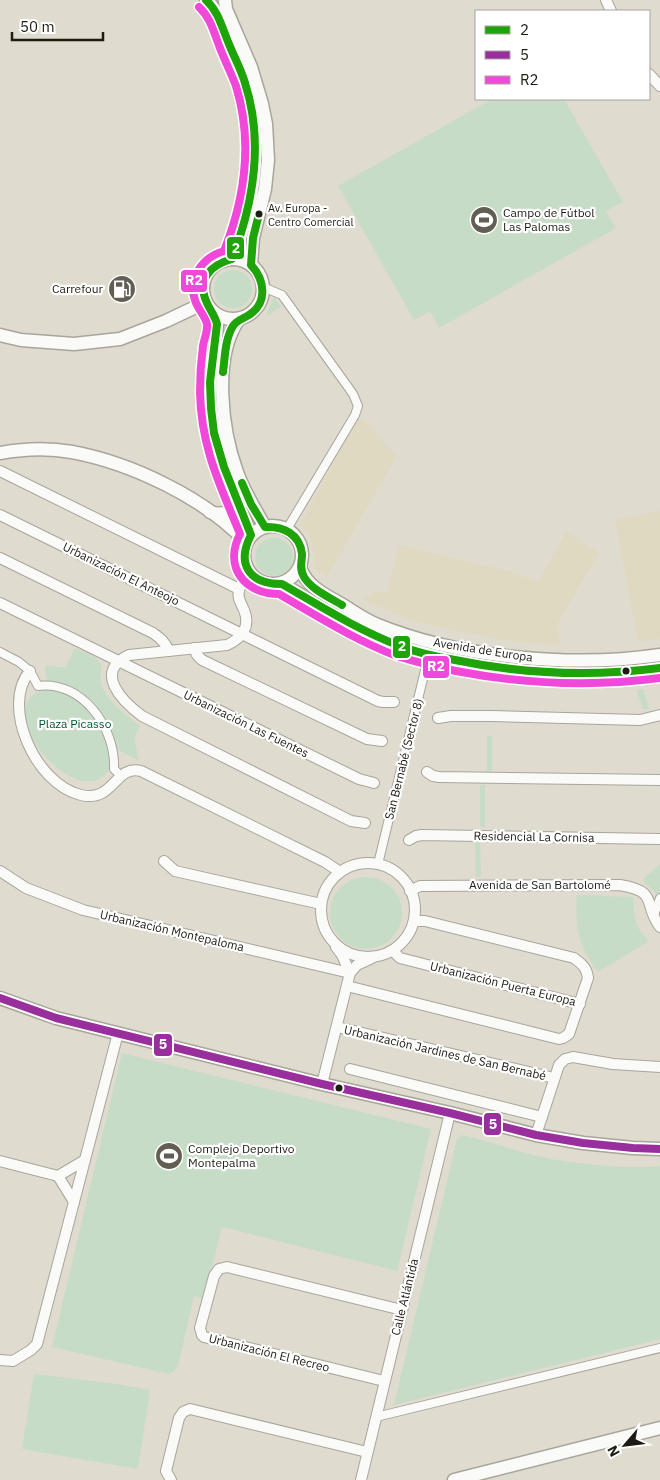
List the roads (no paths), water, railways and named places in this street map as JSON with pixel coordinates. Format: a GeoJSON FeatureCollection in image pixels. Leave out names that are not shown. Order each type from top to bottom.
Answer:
{"type":"FeatureCollection","features":[{"type":"Feature","properties":{"kind":"street"},"geometry":{"type":"LineString","coordinates":[[206,0],[216,13],[241,71],[254,123],[256,153],[254,180],[242,235],[232,259]]}},
{"type":"Feature","properties":{"kind":"street"},"geometry":{"type":"LineString","coordinates":[[224,0],[226,9],[251,67],[266,124],[268,160],[265,189],[253,238],[251,264]]}},
{"type":"Feature","properties":{"kind":"street"},"geometry":{"type":"LineString","coordinates":[[650,75],[660,86]]}},
{"type":"Feature","properties":{"kind":"street"},"geometry":{"type":"LineString","coordinates":[[232,259],[242,260],[251,264],[261,278],[263,287],[262,298],[257,308],[249,315],[239,319],[230,320],[221,317],[206,302],[203,292],[207,274],[217,263],[232,259]]}},
{"type":"Feature","properties":{"kind":"street"},"geometry":{"type":"LineString","coordinates":[[263,287],[282,295],[353,394],[358,406],[287,529]]}},
{"type":"Feature","properties":{"kind":"street"},"geometry":{"type":"LineString","coordinates":[[0,335],[21,340],[74,344],[120,339],[166,321],[206,302]]}},
{"type":"Feature","properties":{"kind":"street"},"geometry":{"type":"LineString","coordinates":[[214,312],[217,326],[211,369],[212,415],[220,455],[237,499],[249,539]]}},
{"type":"Feature","properties":{"kind":"street"},"geometry":{"type":"LineString","coordinates":[[239,319],[229,335],[225,353],[222,387],[224,417],[237,472],[251,504],[265,527]]}},
{"type":"Feature","properties":{"kind":"street"},"geometry":{"type":"LineString","coordinates":[[0,453],[33,449],[70,452],[101,458],[153,478],[193,500],[249,539]]}},
{"type":"Feature","properties":{"kind":"street"},"geometry":{"type":"LineString","coordinates":[[0,471],[239,589]]}},
{"type":"Feature","properties":{"kind":"street"},"geometry":{"type":"LineString","coordinates":[[209,511],[219,514],[226,513],[234,507],[237,499]]}},
{"type":"Feature","properties":{"kind":"street","name":"Urbanización El Anteojo"},"geometry":{"type":"LineString","coordinates":[[0,515],[243,634]]}},
{"type":"Feature","properties":{"kind":"street"},"geometry":{"type":"LineString","coordinates":[[280,526],[287,529],[294,534],[302,550],[303,558],[296,574],[282,584],[264,584],[256,580],[246,567],[244,559],[244,550],[249,539],[258,530],[265,527],[280,526]]}},
{"type":"Feature","properties":{"kind":"street"},"geometry":{"type":"LineString","coordinates":[[0,558],[153,633],[160,637],[169,651]]}},
{"type":"Feature","properties":{"kind":"street","name":"Avenida de Europa"},"geometry":{"type":"LineString","coordinates":[[300,567],[303,575],[312,586],[376,624],[396,632],[460,649],[532,659],[596,660],[660,655]]}},
{"type":"Feature","properties":{"kind":"street"},"geometry":{"type":"LineString","coordinates":[[250,574],[239,589],[239,599],[246,618],[246,625],[239,639],[227,645],[129,655],[117,664],[111,677],[113,685],[123,700],[142,716],[352,821],[365,823]]}},
{"type":"Feature","properties":{"kind":"street","name":"Avenida de Europa"},"geometry":{"type":"LineString","coordinates":[[282,584],[377,637],[402,647],[429,654],[494,667],[530,671],[591,673],[645,671],[660,668]]}},
{"type":"Feature","properties":{"kind":"street"},"geometry":{"type":"LineString","coordinates":[[0,603],[119,661]]}},
{"type":"Feature","properties":{"kind":"street"},"geometry":{"type":"LineString","coordinates":[[243,634],[378,700],[394,702]]}},
{"type":"Feature","properties":{"kind":"street"},"geometry":{"type":"LineString","coordinates":[[194,648],[202,660],[367,739],[382,741]]}},
{"type":"Feature","properties":{"kind":"street"},"geometry":{"type":"LineString","coordinates":[[0,652],[19,662],[30,671],[38,686],[48,684],[71,691],[95,712],[111,740],[114,769],[122,776]]}},
{"type":"Feature","properties":{"kind":"street","name":"San Bernabé (Sector 8)"},"geometry":{"type":"LineString","coordinates":[[378,864],[429,654]]}},
{"type":"Feature","properties":{"kind":"street","name":"Urbanización Las Fuentes"},"geometry":{"type":"LineString","coordinates":[[119,661],[359,779],[374,783]]}},
{"type":"Feature","properties":{"kind":"street"},"geometry":{"type":"LineString","coordinates":[[30,671],[17,684],[13,695],[14,721],[20,739],[34,763],[56,783],[82,796],[96,796],[104,793],[130,770],[141,771],[325,862],[340,872]]}},
{"type":"Feature","properties":{"kind":"street"},"geometry":{"type":"LineString","coordinates":[[438,718],[451,716],[491,716],[640,720],[660,715]]}},
{"type":"Feature","properties":{"kind":"street"},"geometry":{"type":"LineString","coordinates":[[427,772],[439,777],[660,780]]}},
{"type":"Feature","properties":{"kind":"street","name":"Residencial La Cornisa"},"geometry":{"type":"LineString","coordinates":[[409,840],[422,835],[660,840]]}},
{"type":"Feature","properties":{"kind":"street"},"geometry":{"type":"LineString","coordinates":[[164,860],[175,871],[321,904]]}},
{"type":"Feature","properties":{"kind":"street"},"geometry":{"type":"LineString","coordinates":[[322,1084],[350,973],[357,965],[392,951],[406,938],[414,921],[414,903],[410,891],[402,878],[395,872],[378,864],[360,864],[340,872],[329,883],[321,904],[321,918],[324,927],[342,955],[350,973]]}},
{"type":"Feature","properties":{"kind":"street","name":"Urbanización Montepaloma"},"geometry":{"type":"LineString","coordinates":[[0,871],[26,888],[83,910],[350,973]]}},
{"type":"Feature","properties":{"kind":"street","name":"Avenida de San Bartolomé"},"geometry":{"type":"LineString","coordinates":[[410,891],[420,886],[620,885],[642,890],[646,894],[660,927]]}},
{"type":"Feature","properties":{"kind":"street"},"geometry":{"type":"LineString","coordinates":[[654,915],[660,898]]}},
{"type":"Feature","properties":{"kind":"street","name":"Urbanización Puerta Europa"},"geometry":{"type":"LineString","coordinates":[[392,951],[400,958],[580,1004],[588,978],[585,968],[574,958],[425,921],[414,921]]}},
{"type":"Feature","properties":{"kind":"street"},"geometry":{"type":"LineString","coordinates":[[333,942],[348,953],[357,956],[375,957]]}},
{"type":"Feature","properties":{"kind":"street"},"geometry":{"type":"LineString","coordinates":[[346,986],[559,1038],[570,1034],[580,1004]]}},
{"type":"Feature","properties":{"kind":"street"},"geometry":{"type":"LineString","coordinates":[[0,998],[56,1018],[536,1135],[583,1143],[660,1149]]}},
{"type":"Feature","properties":{"kind":"street","name":"Urbanización Jardines de San Bernabé"},"geometry":{"type":"LineString","coordinates":[[336,1027],[554,1078]]}},
{"type":"Feature","properties":{"kind":"street"},"geometry":{"type":"LineString","coordinates":[[0,1360],[13,1362],[37,1344],[118,1033]]}},
{"type":"Feature","properties":{"kind":"street"},"geometry":{"type":"LineString","coordinates":[[536,1135],[554,1078],[562,1061],[569,1057],[613,1064],[660,1067]]}},
{"type":"Feature","properties":{"kind":"street"},"geometry":{"type":"LineString","coordinates":[[350,1070],[542,1117]]}},
{"type":"Feature","properties":{"kind":"street","name":"Calle Atlántida"},"geometry":{"type":"LineString","coordinates":[[361,1480],[450,1113]]}},
{"type":"Feature","properties":{"kind":"street"},"geometry":{"type":"LineString","coordinates":[[58,1176],[84,1160]]}},
{"type":"Feature","properties":{"kind":"street"},"geometry":{"type":"LineString","coordinates":[[0,1161],[58,1176],[74,1202]]}},
{"type":"Feature","properties":{"kind":"street","name":"Urbanización El Recreo"},"geometry":{"type":"LineString","coordinates":[[384,1380],[204,1337],[200,1328],[214,1276],[219,1269],[227,1267],[402,1310]]}},
{"type":"Feature","properties":{"kind":"street"},"geometry":{"type":"LineString","coordinates":[[376,1417],[660,1348]]}},
{"type":"Feature","properties":{"kind":"street"},"geometry":{"type":"LineString","coordinates":[[171,1480],[166,1471],[178,1418],[183,1412],[190,1409],[367,1452]]}},
{"type":"Feature","properties":{"kind":"street"},"geometry":{"type":"LineString","coordinates":[[454,1480],[660,1428]]}},
{"type":"Feature","properties":{"kind":"place","name":"Av. Europa - Centro Comercial"},"geometry":{"type":"Point","coordinates":[259,214]}},
{"type":"Feature","properties":{"kind":"place","name":"Campo de Fútbol Las Palomas"},"geometry":{"type":"Point","coordinates":[484,220]}},
{"type":"Feature","properties":{"kind":"place","name":"Carrefour"},"geometry":{"type":"Point","coordinates":[122,289]}},
{"type":"Feature","properties":{"kind":"place","name":"Complejo Deportivo Montepalma"},"geometry":{"type":"Point","coordinates":[169,1156]}},
{"type":"Feature","properties":{"kind":"park label","name":"Plaza Picasso"},"geometry":{"type":"Point","coordinates":[75,724]}}]}
